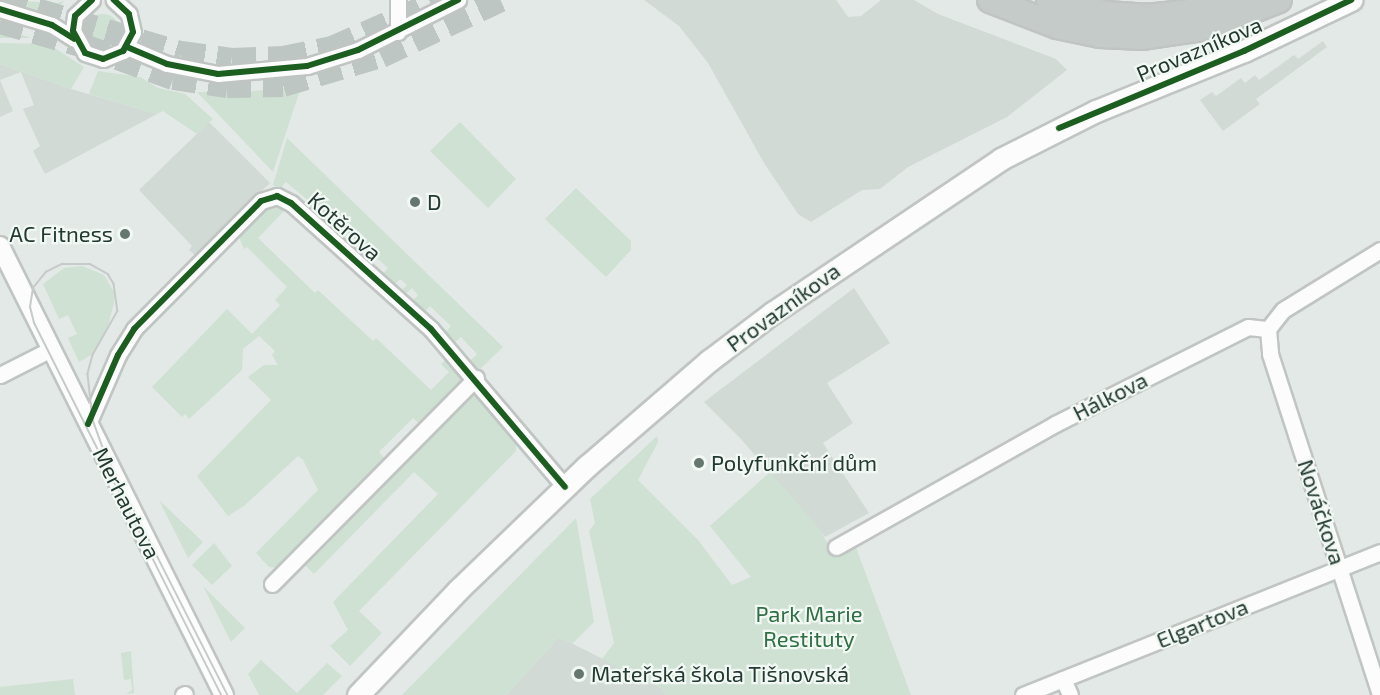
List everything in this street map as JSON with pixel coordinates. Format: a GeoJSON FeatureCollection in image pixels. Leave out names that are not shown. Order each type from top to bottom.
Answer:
{"type":"FeatureCollection","features":[{"type":"Feature","properties":{"kind":"highway"},"geometry":{"type":"LineString","coordinates":[[990,0],[1068,29],[1143,37],[1210,27],[1279,0]]}},
{"type":"Feature","properties":{"kind":"highway"},"geometry":{"type":"LineString","coordinates":[[1049,0],[1107,14],[1146,17],[1185,13],[1234,0]]}},
{"type":"Feature","properties":{"kind":"main road","name":"Provazníkova"},"geometry":{"type":"LineString","coordinates":[[358,695],[565,487],[719,353],[838,267],[1001,159],[1096,111],[1244,51],[1351,0]]}},
{"type":"Feature","properties":{"kind":"street"},"geometry":{"type":"LineString","coordinates":[[0,9],[52,25],[74,39],[85,53],[95,58],[114,57],[127,47],[133,23],[124,6],[114,0]]}},
{"type":"Feature","properties":{"kind":"street"},"geometry":{"type":"LineString","coordinates":[[398,0],[398,32]]}},
{"type":"Feature","properties":{"kind":"street"},"geometry":{"type":"LineString","coordinates":[[127,47],[167,64],[232,74],[331,60],[398,32],[458,0]]}},
{"type":"Feature","properties":{"kind":"street"},"geometry":{"type":"LineString","coordinates":[[74,39],[75,16],[85,1]]}},
{"type":"Feature","properties":{"kind":"street","name":"Kotěrova"},"geometry":{"type":"LineString","coordinates":[[88,424],[118,355],[134,329],[261,201],[272,196],[291,203],[431,328],[476,378],[530,450],[565,487]]}},
{"type":"Feature","properties":{"kind":"street","name":"Merhautova"},"geometry":{"type":"LineString","coordinates":[[0,246],[224,695]]}},
{"type":"Feature","properties":{"kind":"street"},"geometry":{"type":"LineString","coordinates":[[1268,329],[1283,310],[1380,250]]}},
{"type":"Feature","properties":{"kind":"street","name":"Hálkova"},"geometry":{"type":"LineString","coordinates":[[836,547],[1075,414],[1248,327],[1268,329]]}},
{"type":"Feature","properties":{"kind":"street","name":"Nováčkova"},"geometry":{"type":"LineString","coordinates":[[1268,329],[1270,354],[1380,694]]}},
{"type":"Feature","properties":{"kind":"street"},"geometry":{"type":"LineString","coordinates":[[0,375],[51,349]]}},
{"type":"Feature","properties":{"kind":"street"},"geometry":{"type":"LineString","coordinates":[[272,584],[476,378]]}},
{"type":"Feature","properties":{"kind":"street","name":"Elgartova"},"geometry":{"type":"LineString","coordinates":[[1023,695],[1380,552]]}},
{"type":"Feature","properties":{"kind":"street"},"geometry":{"type":"LineString","coordinates":[[1063,679],[1070,695]]}},
{"type":"Feature","properties":{"kind":"shaded area"},"geometry":{"type":"Polygon","coordinates":[[[644,0],[836,0],[848,17],[861,16],[881,0],[914,0],[938,14],[1056,59],[1067,70],[1007,117],[908,167],[880,189],[862,190],[811,222],[798,214],[764,163],[708,63],[679,26],[644,0]]]}},
{"type":"Feature","properties":{"kind":"shaded area"},"geometry":{"type":"Polygon","coordinates":[[[1323,41],[1327,47],[1256,99],[1260,104],[1223,131],[1200,100],[1212,92],[1216,96],[1241,78],[1245,83],[1255,75],[1259,80],[1294,55],[1298,59],[1323,41]]]}},
{"type":"Feature","properties":{"kind":"shaded area"},"geometry":{"type":"Polygon","coordinates":[[[0,64],[71,89],[157,114],[45,174],[33,151],[40,146],[23,109],[34,105],[21,72],[0,80],[0,64]]]}},
{"type":"Feature","properties":{"kind":"shaded area"},"geometry":{"type":"Polygon","coordinates":[[[0,80],[13,111],[0,117],[0,80]]]}},
{"type":"Feature","properties":{"kind":"shaded area"},"geometry":{"type":"Polygon","coordinates":[[[209,122],[270,183],[195,255],[189,250],[192,246],[139,190],[209,122]]]}},
{"type":"Feature","properties":{"kind":"shaded area"},"geometry":{"type":"Polygon","coordinates":[[[854,288],[890,343],[827,383],[853,423],[823,443],[869,513],[825,537],[741,439],[704,402],[854,288]]]}},
{"type":"Feature","properties":{"kind":"shaded area","name":"Mateřská škola Tišnovská"},"geometry":{"type":"Polygon","coordinates":[[[559,637],[663,689],[665,695],[506,695],[559,637]]]}},
{"type":"Feature","properties":{"kind":"green space"},"geometry":{"type":"Polygon","coordinates":[[[0,0],[57,3],[64,1],[49,19],[0,0]]]}},
{"type":"Feature","properties":{"kind":"green space"},"geometry":{"type":"Polygon","coordinates":[[[103,14],[114,19],[119,30],[114,41],[103,46],[92,41],[87,30],[92,19],[103,14]]]}},
{"type":"Feature","properties":{"kind":"green space"},"geometry":{"type":"Polygon","coordinates":[[[0,27],[31,38],[0,38],[0,27]]]}},
{"type":"Feature","properties":{"kind":"green space"},"geometry":{"type":"Polygon","coordinates":[[[0,43],[48,44],[84,67],[71,89],[0,64],[0,43]]]}},
{"type":"Feature","properties":{"kind":"green space"},"geometry":{"type":"Polygon","coordinates":[[[98,71],[140,77],[158,88],[185,94],[213,119],[197,134],[163,111],[157,114],[89,94],[98,71]]]}},
{"type":"Feature","properties":{"kind":"green space"},"geometry":{"type":"Polygon","coordinates":[[[301,87],[273,172],[197,92],[242,92],[301,87]]]}},
{"type":"Feature","properties":{"kind":"green space"},"geometry":{"type":"Polygon","coordinates":[[[460,122],[516,179],[488,208],[430,151],[460,122]]]}},
{"type":"Feature","properties":{"kind":"green space"},"geometry":{"type":"Polygon","coordinates":[[[287,138],[503,347],[479,370],[470,361],[477,354],[461,337],[454,343],[444,334],[451,326],[430,306],[423,313],[412,302],[418,295],[412,288],[404,295],[400,292],[407,285],[400,279],[393,286],[382,275],[388,268],[377,258],[371,266],[362,258],[368,250],[340,226],[333,234],[303,209],[309,201],[286,182],[279,190],[273,185],[287,138]]]}},
{"type":"Feature","properties":{"kind":"green space"},"geometry":{"type":"Polygon","coordinates":[[[576,188],[631,241],[631,250],[606,277],[545,219],[576,188]]]}},
{"type":"Feature","properties":{"kind":"green space"},"geometry":{"type":"Polygon","coordinates":[[[271,207],[285,210],[258,238],[315,293],[318,290],[373,341],[376,338],[431,390],[449,372],[441,364],[449,357],[462,383],[422,426],[413,418],[379,452],[387,461],[278,568],[269,567],[256,553],[318,490],[303,460],[298,456],[245,505],[228,516],[197,476],[271,400],[248,377],[264,365],[278,365],[272,355],[275,351],[259,336],[243,349],[242,370],[189,419],[185,414],[182,417],[152,387],[227,309],[252,334],[280,305],[275,300],[287,287],[247,247],[244,249],[239,237],[257,215],[271,207]]]}},
{"type":"Feature","properties":{"kind":"green space"},"geometry":{"type":"Polygon","coordinates":[[[82,266],[104,275],[114,292],[114,303],[107,330],[91,355],[79,362],[68,338],[77,334],[68,315],[59,319],[43,284],[64,268],[82,266]]]}},
{"type":"Feature","properties":{"kind":"green space"},"geometry":{"type":"Polygon","coordinates":[[[472,392],[481,394],[516,438],[516,451],[359,611],[382,633],[350,666],[330,646],[348,630],[333,602],[438,494],[414,472],[314,574],[300,560],[472,392]]]}},
{"type":"Feature","properties":{"kind":"green space","name":"Park Marie Restituty"},"geometry":{"type":"Polygon","coordinates":[[[657,436],[658,442],[638,480],[698,540],[732,585],[751,577],[710,526],[770,472],[817,526],[833,552],[855,545],[911,695],[665,695],[663,689],[602,659],[614,643],[589,531],[595,523],[590,499],[657,436]]]}},
{"type":"Feature","properties":{"kind":"green space"},"geometry":{"type":"Polygon","coordinates":[[[159,500],[203,542],[188,558],[159,500]]]}},
{"type":"Feature","properties":{"kind":"green space"},"geometry":{"type":"Polygon","coordinates":[[[576,518],[594,622],[572,644],[559,637],[506,695],[402,695],[576,518]]]}},
{"type":"Feature","properties":{"kind":"green space"},"geometry":{"type":"Polygon","coordinates":[[[214,543],[232,566],[212,585],[192,565],[214,543]]]}},
{"type":"Feature","properties":{"kind":"green space"},"geometry":{"type":"Polygon","coordinates":[[[203,586],[245,628],[231,642],[203,586]]]}},
{"type":"Feature","properties":{"kind":"green space"},"geometry":{"type":"Polygon","coordinates":[[[131,651],[134,693],[126,694],[132,690],[131,679],[124,680],[121,653],[131,651]]]}},
{"type":"Feature","properties":{"kind":"green space"},"geometry":{"type":"Polygon","coordinates":[[[261,660],[297,693],[327,663],[342,676],[323,695],[259,695],[248,674],[261,660]]]}},
{"type":"Feature","properties":{"kind":"green space"},"geometry":{"type":"Polygon","coordinates":[[[73,679],[75,695],[0,695],[0,687],[73,679]]]}},
{"type":"Feature","properties":{"kind":"tunnel"},"geometry":{"type":"LineString","coordinates":[[3,0],[181,53],[232,60],[283,58],[332,48],[441,0]]}},
{"type":"Feature","properties":{"kind":"tunnel"},"geometry":{"type":"LineString","coordinates":[[0,22],[84,46],[173,78],[227,86],[283,85],[381,56],[501,0]]}},
{"type":"Feature","properties":{"kind":"tram line"},"geometry":{"type":"LineString","coordinates":[[221,695],[34,323],[30,307],[33,288],[46,272],[62,264],[90,264],[108,274],[114,284],[118,311],[93,355],[88,374],[93,420],[104,451],[228,695]]}},
{"type":"Feature","properties":{"kind":"cycle path"},"geometry":{"type":"LineString","coordinates":[[92,0],[75,16],[73,31],[85,53],[103,59],[123,51],[133,32],[129,14],[114,0]]}},
{"type":"Feature","properties":{"kind":"cycle path"},"geometry":{"type":"LineString","coordinates":[[127,47],[167,64],[218,74],[307,66],[358,50],[458,0]]}},
{"type":"Feature","properties":{"kind":"cycle path"},"geometry":{"type":"LineString","coordinates":[[1059,128],[1244,51],[1351,0]]}},
{"type":"Feature","properties":{"kind":"cycle path"},"geometry":{"type":"LineString","coordinates":[[0,9],[52,25],[74,39]]}},
{"type":"Feature","properties":{"kind":"cycle path"},"geometry":{"type":"LineString","coordinates":[[88,424],[118,355],[134,329],[261,201],[277,196],[291,203],[431,329],[565,487]]}},
{"type":"Feature","properties":{"kind":"place","name":"D"},"geometry":{"type":"Point","coordinates":[415,202]}},
{"type":"Feature","properties":{"kind":"place","name":"AC Fitness"},"geometry":{"type":"Point","coordinates":[125,234]}},
{"type":"Feature","properties":{"kind":"place","name":"Polyfunkční dům"},"geometry":{"type":"Point","coordinates":[699,463]}},
{"type":"Feature","properties":{"kind":"place","name":"Mateřská škola Tišnovská"},"geometry":{"type":"Point","coordinates":[579,674]}}]}
